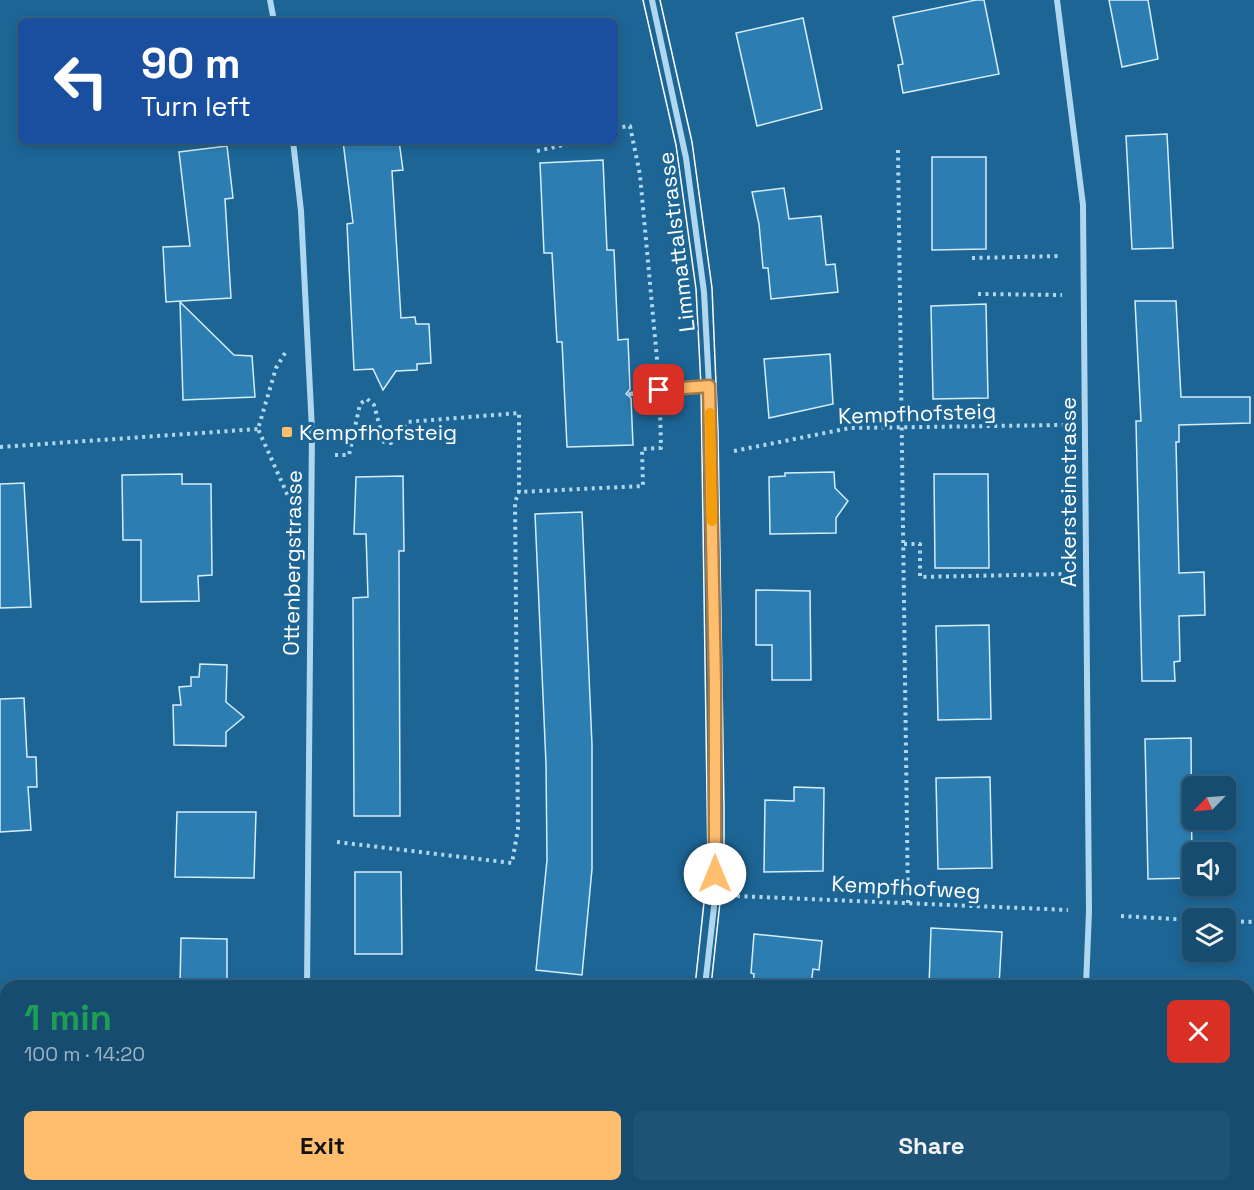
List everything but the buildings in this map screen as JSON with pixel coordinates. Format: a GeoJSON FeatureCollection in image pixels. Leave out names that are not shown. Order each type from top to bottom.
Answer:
{"type":"FeatureCollection","features":[{"type":"Feature","properties":{"kind":"street"},"geometry":{"type":"LineString","coordinates":[[270,0],[273,18]]}},
{"type":"Feature","properties":{"kind":"street","name":"Limmattalstrasse"},"geometry":{"type":"LineString","coordinates":[[652,0],[686,158],[704,292],[709,386],[715,684],[715,897],[706,980]]}},
{"type":"Feature","properties":{"kind":"street","name":"Ackersteinstrasse"},"geometry":{"type":"LineString","coordinates":[[1057,0],[1083,205],[1088,876],[1086,980]]}},
{"type":"Feature","properties":{"kind":"street","name":"Ottenbergstrasse"},"geometry":{"type":"LineString","coordinates":[[293,144],[301,211],[312,430],[307,980]]}},
{"type":"Feature","properties":{"kind":"lane"},"geometry":{"type":"LineString","coordinates":[[630,394],[709,386]]}},
{"type":"Feature","properties":{"kind":"path"},"geometry":{"type":"LineString","coordinates":[[519,492],[643,486],[642,449],[661,448],[659,390],[640,175],[630,126],[618,128]]}},
{"type":"Feature","properties":{"kind":"path"},"geometry":{"type":"LineString","coordinates":[[537,151],[568,144]]}},
{"type":"Feature","properties":{"kind":"path"},"geometry":{"type":"LineString","coordinates":[[898,150],[908,904]]}},
{"type":"Feature","properties":{"kind":"path"},"geometry":{"type":"LineString","coordinates":[[972,258],[1062,256]]}},
{"type":"Feature","properties":{"kind":"path"},"geometry":{"type":"LineString","coordinates":[[978,294],[1062,295]]}},
{"type":"Feature","properties":{"kind":"path"},"geometry":{"type":"LineString","coordinates":[[285,353],[276,368],[258,429],[289,500]]}},
{"type":"Feature","properties":{"kind":"path"},"geometry":{"type":"LineString","coordinates":[[335,455],[349,455],[360,404],[367,399],[375,405],[384,442],[391,443],[407,422],[519,412],[519,492],[515,502],[518,829],[512,863],[337,842]]}},
{"type":"Feature","properties":{"kind":"path","name":"Kempfhofsteig"},"geometry":{"type":"LineString","coordinates":[[734,451],[850,428],[1067,425]]}},
{"type":"Feature","properties":{"kind":"path"},"geometry":{"type":"LineString","coordinates":[[0,447],[258,429]]}},
{"type":"Feature","properties":{"kind":"path"},"geometry":{"type":"LineString","coordinates":[[904,544],[920,544],[920,577],[1068,574]]}},
{"type":"Feature","properties":{"kind":"path","name":"Kempfhofweg"},"geometry":{"type":"LineString","coordinates":[[744,896],[1066,910]]}},
{"type":"Feature","properties":{"kind":"path"},"geometry":{"type":"LineString","coordinates":[[1120,916],[1182,919]]}},
{"type":"Feature","properties":{"kind":"path"},"geometry":{"type":"LineString","coordinates":[[1236,921],[1254,922]]}},
{"type":"Feature","properties":{"kind":"tram line"},"geometry":{"type":"LineString","coordinates":[[643,0],[676,145],[696,289],[701,386],[708,865],[696,980]]}},
{"type":"Feature","properties":{"kind":"tram line"},"geometry":{"type":"LineString","coordinates":[[660,0],[692,142],[712,288],[718,432],[724,865],[712,980]]}},
{"type":"Feature","properties":{"kind":"slow traffic"},"geometry":{"type":"LineString","coordinates":[[710,413],[712,521]]}},
{"type":"Feature","properties":{"kind":"place","name":"Kempfhofsteig"},"geometry":{"type":"Point","coordinates":[287,432]}},
{"type":"Feature","properties":{"kind":"route"},"geometry":{"type":"LineString","coordinates":[[659,390],[709,386],[715,684],[715,874]]}}]}
